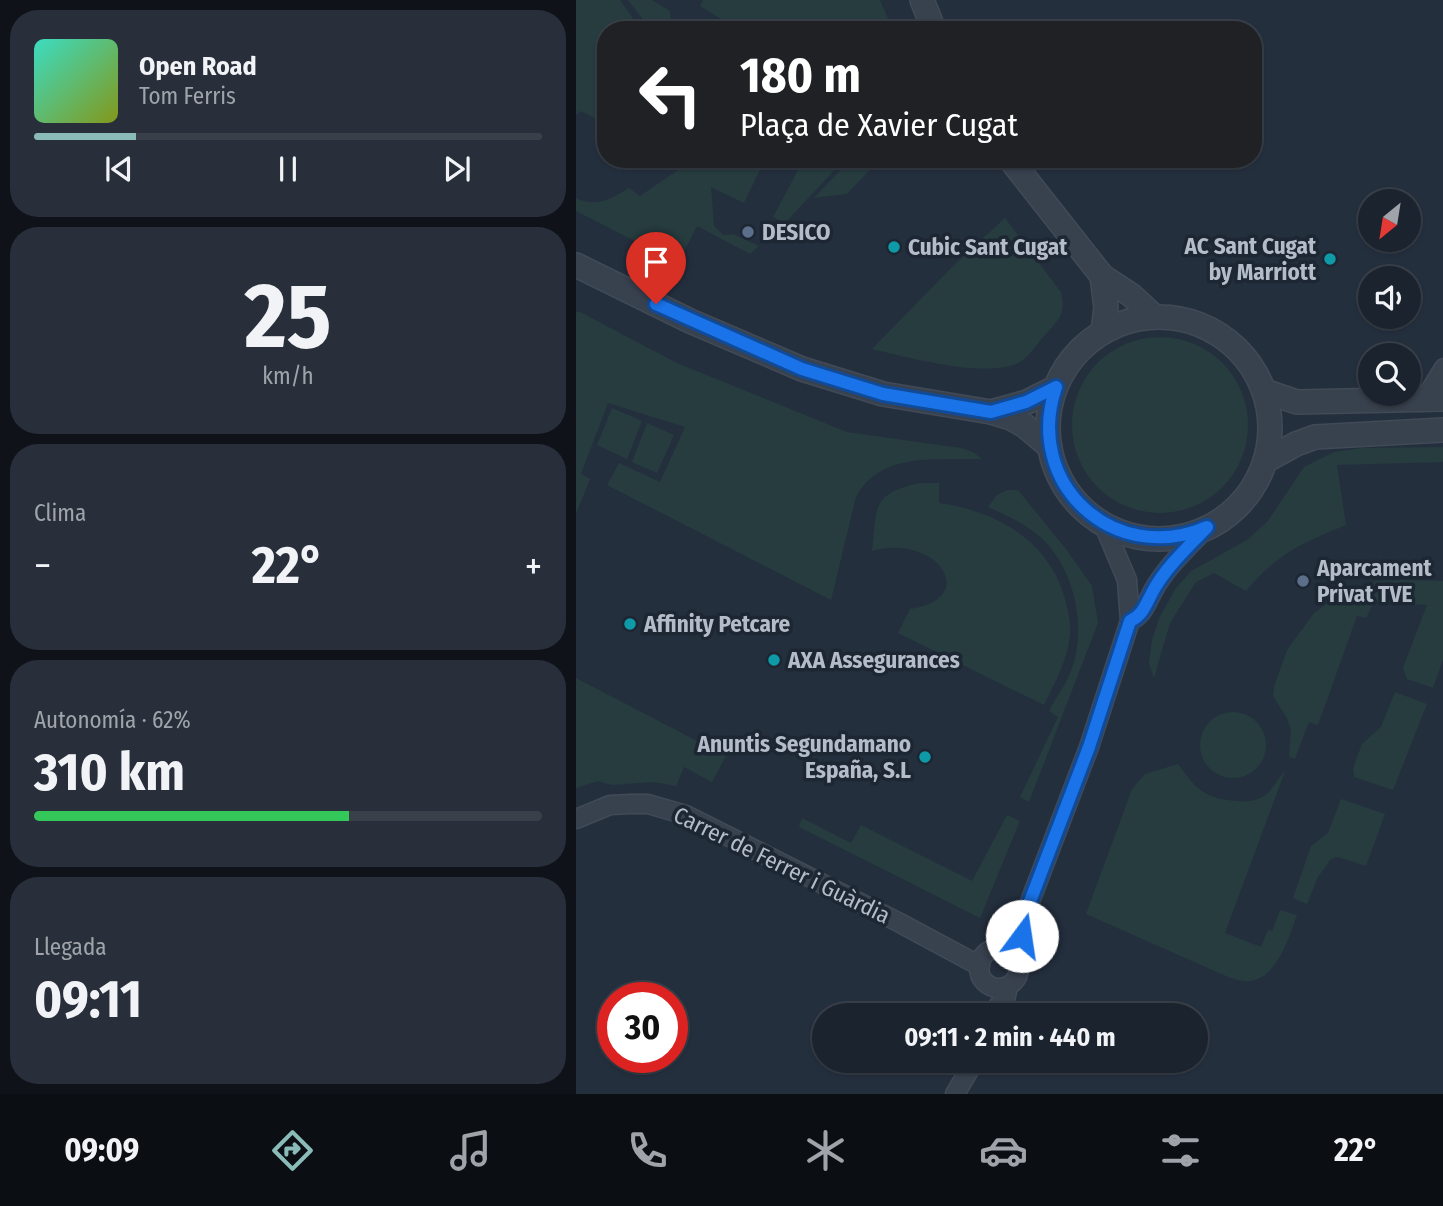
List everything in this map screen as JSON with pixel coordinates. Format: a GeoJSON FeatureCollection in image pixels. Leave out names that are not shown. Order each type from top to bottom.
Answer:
{"type":"FeatureCollection","features":[{"type":"Feature","properties":{"kind":"street"},"geometry":{"type":"LineString","coordinates":[[922,0],[930,21]]}},
{"type":"Feature","properties":{"kind":"street"},"geometry":{"type":"LineString","coordinates":[[1017,168],[1102,276],[1131,295],[1155,317]]}},
{"type":"Feature","properties":{"kind":"street"},"geometry":{"type":"LineString","coordinates":[[576,265],[690,321],[802,369],[883,394],[991,412],[1011,418],[1050,447]]}},
{"type":"Feature","properties":{"kind":"street"},"geometry":{"type":"LineString","coordinates":[[1102,276],[1106,307],[1103,332]]}},
{"type":"Feature","properties":{"kind":"street"},"geometry":{"type":"LineString","coordinates":[[1155,317],[1189,321],[1220,335],[1246,358],[1264,391],[1270,426],[1265,461],[1256,482],[1244,499],[1231,512],[1207,527],[1184,536],[1160,538],[1137,536],[1103,523],[1081,506],[1064,485],[1050,447],[1049,411],[1056,387],[1074,356],[1103,332],[1133,320],[1155,317]]}},
{"type":"Feature","properties":{"kind":"street"},"geometry":{"type":"LineString","coordinates":[[1264,391],[1297,402],[1434,399],[1443,368]]}},
{"type":"Feature","properties":{"kind":"street"},"geometry":{"type":"LineString","coordinates":[[991,412],[1026,402],[1056,387]]}},
{"type":"Feature","properties":{"kind":"street"},"geometry":{"type":"LineString","coordinates":[[1265,461],[1315,437],[1443,430]]}},
{"type":"Feature","properties":{"kind":"street"},"geometry":{"type":"LineString","coordinates":[[983,974],[996,988],[1008,986],[1017,978],[1017,959],[1026,912],[1084,759],[1130,621],[1127,580],[1103,523]]}},
{"type":"Feature","properties":{"kind":"street"},"geometry":{"type":"LineString","coordinates":[[1130,621],[1140,617],[1155,587],[1207,527]]}},
{"type":"Feature","properties":{"kind":"street","name":"Carrer de Ferrer i Guàrdia"},"geometry":{"type":"LineString","coordinates":[[576,819],[610,805],[631,804],[648,804],[686,815],[900,923],[983,974]]}},
{"type":"Feature","properties":{"kind":"street"},"geometry":{"type":"LineString","coordinates":[[987,1003],[983,974],[985,955],[1006,941],[1026,912]]}},
{"type":"Feature","properties":{"kind":"street"},"geometry":{"type":"LineString","coordinates":[[996,949],[1008,951],[1017,959]]}},
{"type":"Feature","properties":{"kind":"street"},"geometry":{"type":"LineString","coordinates":[[1000,1003],[1006,996],[1008,986]]}},
{"type":"Feature","properties":{"kind":"street"},"geometry":{"type":"LineString","coordinates":[[955,1094],[968,1073]]}},
{"type":"Feature","properties":{"kind":"green space"},"geometry":{"type":"Polygon","coordinates":[[[576,0],[620,0],[635,21],[597,21],[597,116],[595,118],[581,111],[576,115],[576,0]]]}},
{"type":"Feature","properties":{"kind":"green space"},"geometry":{"type":"Polygon","coordinates":[[[628,0],[652,0],[670,11],[671,21],[644,21],[628,0]]]}},
{"type":"Feature","properties":{"kind":"green space"},"geometry":{"type":"Polygon","coordinates":[[[703,0],[880,0],[889,21],[724,21],[700,6],[703,0]]]}},
{"type":"Feature","properties":{"kind":"green space"},"geometry":{"type":"Polygon","coordinates":[[[681,168],[761,168],[744,203],[711,187],[714,226],[723,235],[733,234],[759,246],[750,254],[697,226],[678,263],[576,211],[576,198],[597,202],[610,199],[629,188],[640,196],[681,168]]]}},
{"type":"Feature","properties":{"kind":"green space"},"geometry":{"type":"Polygon","coordinates":[[[799,168],[836,168],[785,223],[773,217],[799,168]]]}},
{"type":"Feature","properties":{"kind":"green space"},"geometry":{"type":"Polygon","coordinates":[[[842,168],[872,168],[847,194],[814,198],[842,168]]]}},
{"type":"Feature","properties":{"kind":"green space"},"geometry":{"type":"Polygon","coordinates":[[[1005,218],[1061,292],[1062,311],[1058,320],[1027,356],[1006,367],[989,369],[948,365],[872,349],[951,268],[1005,218]]]}},
{"type":"Feature","properties":{"kind":"green space"},"geometry":{"type":"Polygon","coordinates":[[[576,312],[677,363],[847,432],[961,448],[982,459],[912,461],[895,465],[866,482],[856,497],[831,600],[607,485],[619,463],[660,482],[685,427],[608,403],[581,474],[590,479],[576,514],[576,312]]]}},
{"type":"Feature","properties":{"kind":"green space"},"geometry":{"type":"Polygon","coordinates":[[[1160,337],[1194,343],[1222,363],[1242,391],[1248,425],[1242,459],[1222,487],[1194,507],[1160,513],[1126,507],[1098,487],[1078,459],[1072,425],[1078,391],[1098,363],[1126,343],[1160,337]]]}},
{"type":"Feature","properties":{"kind":"green space"},"geometry":{"type":"Polygon","coordinates":[[[612,408],[642,421],[627,459],[597,445],[612,408]]]}},
{"type":"Feature","properties":{"kind":"green space"},"geometry":{"type":"Polygon","coordinates":[[[647,423],[674,435],[657,473],[632,462],[647,423]]]}},
{"type":"Feature","properties":{"kind":"green space"},"geometry":{"type":"Polygon","coordinates":[[[1444,447],[1443,462],[1337,465],[1346,525],[1291,551],[1257,578],[1246,591],[1214,573],[1196,582],[1170,623],[1154,678],[1149,663],[1152,640],[1160,616],[1176,588],[1191,571],[1247,540],[1267,522],[1304,467],[1334,452],[1361,448],[1444,447]]]}},
{"type":"Feature","properties":{"kind":"green space"},"geometry":{"type":"Polygon","coordinates":[[[919,483],[939,483],[939,503],[979,513],[1014,530],[1030,542],[1054,573],[1067,607],[1070,634],[1064,662],[1044,705],[898,633],[910,609],[932,603],[943,593],[946,581],[942,569],[931,559],[915,551],[895,548],[872,551],[879,505],[892,492],[919,483]]]}},
{"type":"Feature","properties":{"kind":"green space"},"geometry":{"type":"Polygon","coordinates":[[[1007,490],[1018,490],[1092,586],[1098,623],[1029,802],[1020,797],[1058,717],[1049,711],[1072,668],[1078,634],[1077,616],[1069,580],[1052,549],[1016,520],[988,507],[997,495],[1007,490]]]}},
{"type":"Feature","properties":{"kind":"green space"},"geometry":{"type":"Polygon","coordinates":[[[1376,581],[1443,581],[1443,660],[1433,688],[1407,679],[1403,668],[1427,605],[1374,602],[1366,618],[1357,616],[1318,725],[1309,722],[1295,759],[1289,757],[1291,730],[1273,696],[1287,650],[1314,613],[1334,598],[1376,581]]]}},
{"type":"Feature","properties":{"kind":"green space"},"geometry":{"type":"Polygon","coordinates":[[[576,678],[726,756],[712,782],[684,767],[676,786],[653,782],[612,785],[598,781],[576,788],[576,678]]]}},
{"type":"Feature","properties":{"kind":"green space"},"geometry":{"type":"Polygon","coordinates":[[[1395,692],[1427,704],[1393,790],[1354,777],[1353,768],[1362,744],[1381,727],[1395,692]]]}},
{"type":"Feature","properties":{"kind":"green space"},"geometry":{"type":"Polygon","coordinates":[[[1233,712],[1246,715],[1256,722],[1263,732],[1266,745],[1263,758],[1256,768],[1246,775],[1233,778],[1220,775],[1210,768],[1203,758],[1200,745],[1203,732],[1210,722],[1220,715],[1233,712]]]}},
{"type":"Feature","properties":{"kind":"green space"},"geometry":{"type":"Polygon","coordinates":[[[1178,764],[1202,791],[1217,798],[1240,801],[1264,796],[1285,771],[1225,933],[1261,947],[1268,930],[1272,931],[1280,910],[1297,915],[1281,954],[1260,978],[1247,981],[1231,978],[1086,914],[1132,789],[1145,774],[1178,764]]]}},
{"type":"Feature","properties":{"kind":"green space"},"geometry":{"type":"Polygon","coordinates":[[[1341,799],[1385,814],[1366,866],[1338,857],[1331,859],[1318,877],[1307,904],[1293,898],[1311,846],[1328,833],[1341,799]]]}},
{"type":"Feature","properties":{"kind":"green space"},"geometry":{"type":"Polygon","coordinates":[[[1007,815],[1020,821],[980,918],[799,827],[802,818],[851,843],[861,825],[972,881],[1007,815]]]}},
{"type":"Feature","properties":{"kind":"place","name":"DESICO"},"geometry":{"type":"Point","coordinates":[748,232]}},
{"type":"Feature","properties":{"kind":"place","name":"Cubic Sant Cugat"},"geometry":{"type":"Point","coordinates":[894,247]}},
{"type":"Feature","properties":{"kind":"place","name":"AC Sant Cugat by Marriott"},"geometry":{"type":"Point","coordinates":[1330,259]}},
{"type":"Feature","properties":{"kind":"place","name":"Aparcament Privat TVE"},"geometry":{"type":"Point","coordinates":[1303,581]}},
{"type":"Feature","properties":{"kind":"place","name":"Affinity Petcare"},"geometry":{"type":"Point","coordinates":[630,624]}},
{"type":"Feature","properties":{"kind":"place","name":"AXA Assegurances"},"geometry":{"type":"Point","coordinates":[774,660]}},
{"type":"Feature","properties":{"kind":"place","name":"Anuntis Segundamano España, S.L"},"geometry":{"type":"Point","coordinates":[925,757]}},
{"type":"Feature","properties":{"kind":"route"},"geometry":{"type":"LineString","coordinates":[[656,304],[749,348],[802,369],[883,394],[991,412],[1026,402],[1056,387],[1049,411],[1050,447],[1064,485],[1081,506],[1103,523],[1149,538],[1184,536],[1207,527],[1155,587],[1140,617],[1130,621],[1089,747],[1026,912],[1022,936]]}}]}
